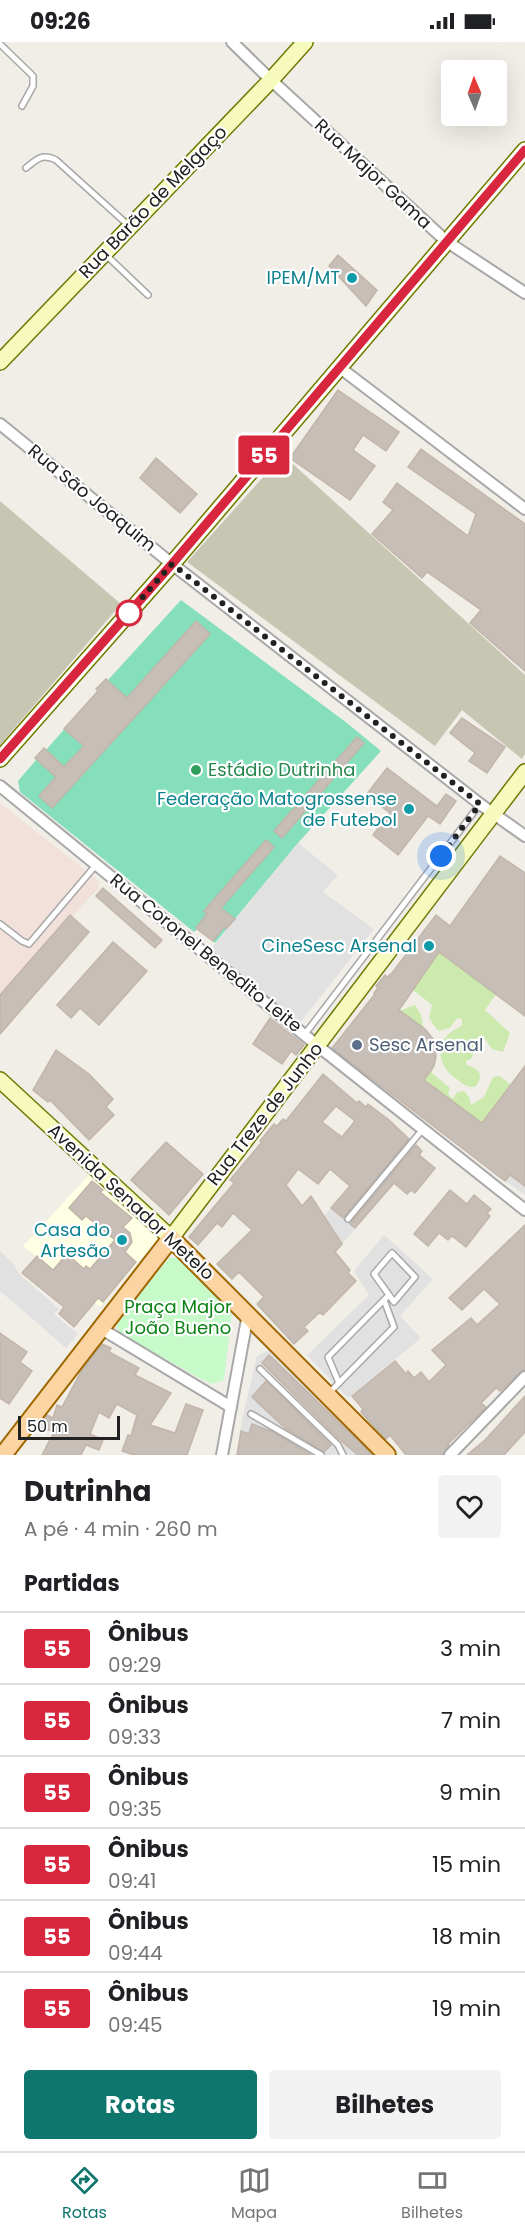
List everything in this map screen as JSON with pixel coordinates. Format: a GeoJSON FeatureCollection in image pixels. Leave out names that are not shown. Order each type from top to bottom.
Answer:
{"type":"FeatureCollection","features":[{"type":"Feature","properties":{"kind":"main road","name":"Avenida Senador Metelo"},"geometry":{"type":"LineString","coordinates":[[171,1238],[248,1314],[333,1388],[387,1455]]}},
{"type":"Feature","properties":{"kind":"main road","name":"Rua Treze de Junho"},"geometry":{"type":"LineString","coordinates":[[3,1455],[171,1238]]}},
{"type":"Feature","properties":{"kind":"street","name":"Rua Major Gama"},"geometry":{"type":"LineString","coordinates":[[232,42],[446,241],[525,293]]}},
{"type":"Feature","properties":{"kind":"street","name":"Rua Barão de Melgaço"},"geometry":{"type":"LineString","coordinates":[[0,362],[305,42]]}},
{"type":"Feature","properties":{"kind":"street"},"geometry":{"type":"LineString","coordinates":[[0,759],[172,564],[525,150]]}},
{"type":"Feature","properties":{"kind":"street"},"geometry":{"type":"LineString","coordinates":[[339,367],[525,509]]}},
{"type":"Feature","properties":{"kind":"street","name":"Rua São Joaquim"},"geometry":{"type":"LineString","coordinates":[[0,424],[172,564],[492,814],[525,836]]}},
{"type":"Feature","properties":{"kind":"street","name":"Rua Treze de Junho"},"geometry":{"type":"LineString","coordinates":[[171,1238],[525,772]]}},
{"type":"Feature","properties":{"kind":"street","name":"Rua Coronel Benedito Leite"},"geometry":{"type":"LineString","coordinates":[[0,786],[318,1046],[525,1210]]}},
{"type":"Feature","properties":{"kind":"street","name":"Avenida Senador Metelo"},"geometry":{"type":"LineString","coordinates":[[0,1080],[171,1238]]}},
{"type":"Feature","properties":{"kind":"street"},"geometry":{"type":"LineString","coordinates":[[222,1455],[248,1314]]}},
{"type":"Feature","properties":{"kind":"street"},"geometry":{"type":"LineString","coordinates":[[100,1328],[231,1407]]}},
{"type":"Feature","properties":{"kind":"street"},"geometry":{"type":"LineString","coordinates":[[450,1455],[525,1377]]}},
{"type":"Feature","properties":{"kind":"lane"},"geometry":{"type":"LineString","coordinates":[[0,44],[33,76],[33,86],[22,106]]}},
{"type":"Feature","properties":{"kind":"lane"},"geometry":{"type":"LineString","coordinates":[[26,168],[40,156],[48,156],[56,160],[129,226]]}},
{"type":"Feature","properties":{"kind":"lane"},"geometry":{"type":"LineString","coordinates":[[104,252],[148,295]]}},
{"type":"Feature","properties":{"kind":"lane","name":"Rua Treze de Junho"},"geometry":{"type":"LineString","coordinates":[[305,1034],[480,804]]}},
{"type":"Feature","properties":{"kind":"lane"},"geometry":{"type":"LineString","coordinates":[[0,924],[29,944],[97,864]]}},
{"type":"Feature","properties":{"kind":"lane"},"geometry":{"type":"LineString","coordinates":[[348,1219],[423,1129]]}},
{"type":"Feature","properties":{"kind":"lane"},"geometry":{"type":"LineString","coordinates":[[392,1253],[415,1277],[394,1302],[389,1295],[374,1274],[392,1253]]}},
{"type":"Feature","properties":{"kind":"lane"},"geometry":{"type":"LineString","coordinates":[[333,1388],[328,1357],[389,1295]]}},
{"type":"Feature","properties":{"kind":"lane"},"geometry":{"type":"LineString","coordinates":[[333,1388],[394,1327],[384,1300]]}},
{"type":"Feature","properties":{"kind":"lane"},"geometry":{"type":"LineString","coordinates":[[260,1369],[338,1445],[344,1455]]}},
{"type":"Feature","properties":{"kind":"lane"},"geometry":{"type":"LineString","coordinates":[[251,1414],[321,1455]]}},
{"type":"Feature","properties":{"kind":"shaded area"},"geometry":{"type":"Polygon","coordinates":[[[283,455],[525,675],[525,754],[522,759],[462,710],[435,746],[187,562],[283,455]]]}},
{"type":"Feature","properties":{"kind":"shaded area"},"geometry":{"type":"Polygon","coordinates":[[[0,501],[121,604],[0,745],[0,501]]]}},
{"type":"Feature","properties":{"kind":"shaded area"},"geometry":{"type":"Polygon","coordinates":[[[0,803],[99,881],[99,888],[0,993],[0,803]]]}},
{"type":"Feature","properties":{"kind":"shaded area"},"geometry":{"type":"Polygon","coordinates":[[[298,843],[338,875],[323,892],[374,929],[299,1024],[210,950],[298,843]]]}},
{"type":"Feature","properties":{"kind":"shaded area"},"geometry":{"type":"Polygon","coordinates":[[[398,1130],[422,1151],[336,1251],[318,1223],[398,1130]]]}},
{"type":"Feature","properties":{"kind":"shaded area"},"geometry":{"type":"Polygon","coordinates":[[[525,1138],[525,1195],[505,1181],[518,1165],[525,1138]]]}},
{"type":"Feature","properties":{"kind":"shaded area"},"geometry":{"type":"Polygon","coordinates":[[[89,1175],[158,1239],[100,1307],[23,1246],[89,1175]]]}},
{"type":"Feature","properties":{"kind":"shaded area"},"geometry":{"type":"Polygon","coordinates":[[[384,1235],[433,1279],[400,1316],[421,1338],[348,1398],[307,1355],[369,1295],[354,1271],[384,1235]]]}},
{"type":"Feature","properties":{"kind":"shaded area"},"geometry":{"type":"Polygon","coordinates":[[[0,1251],[14,1264],[19,1274],[59,1309],[54,1314],[78,1334],[66,1348],[0,1291],[0,1251]]]}},
{"type":"Feature","properties":{"kind":"shaded area"},"geometry":{"type":"Polygon","coordinates":[[[269,1350],[373,1455],[237,1455],[242,1420],[257,1356],[269,1350]]]}},
{"type":"Feature","properties":{"kind":"green space","name":"Estádio Dutrinha"},"geometry":{"type":"Polygon","coordinates":[[[181,600],[347,723],[381,751],[298,843],[215,943],[197,929],[194,932],[20,792],[18,781],[36,760],[35,758],[44,748],[46,750],[98,691],[96,689],[106,679],[108,680],[181,600]]]}},
{"type":"Feature","properties":{"kind":"green space"},"geometry":{"type":"Polygon","coordinates":[[[439,952],[496,994],[485,1010],[510,1033],[503,1052],[492,1049],[485,1039],[480,1042],[479,1048],[474,1050],[472,1058],[466,1061],[466,1065],[479,1073],[480,1079],[475,1087],[469,1087],[449,1073],[442,1062],[442,1044],[445,1038],[462,1025],[462,1019],[457,1018],[450,1028],[438,1031],[429,1018],[432,1005],[412,989],[439,952]]]}},
{"type":"Feature","properties":{"kind":"green space"},"geometry":{"type":"Polygon","coordinates":[[[415,1005],[421,1015],[423,1027],[399,1011],[415,1005]]]}},
{"type":"Feature","properties":{"kind":"green space"},"geometry":{"type":"Polygon","coordinates":[[[433,1068],[432,1073],[450,1088],[448,1094],[453,1099],[457,1092],[464,1091],[471,1105],[484,1097],[493,1077],[500,1076],[511,1085],[482,1123],[424,1080],[433,1068]]]}},
{"type":"Feature","properties":{"kind":"green space","name":"Praça Major João Bueno"},"geometry":{"type":"Polygon","coordinates":[[[169,1258],[178,1258],[232,1311],[224,1380],[212,1384],[199,1378],[120,1333],[116,1325],[169,1258]]]}},
{"type":"Feature","properties":{"kind":"building","name":"IPEM/MT"},"geometry":{"type":"Polygon","coordinates":[[[338,255],[377,290],[366,306],[329,266],[338,255]]]}},
{"type":"Feature","properties":{"kind":"building"},"geometry":{"type":"Polygon","coordinates":[[[338,390],[399,432],[386,451],[363,435],[353,450],[375,466],[350,500],[290,458],[338,390]]]}},
{"type":"Feature","properties":{"kind":"building"},"geometry":{"type":"Polygon","coordinates":[[[421,449],[525,524],[525,671],[470,623],[481,610],[427,572],[422,578],[372,534],[393,510],[383,502],[397,483],[468,536],[476,514],[408,467],[421,449]]]}},
{"type":"Feature","properties":{"kind":"building"},"geometry":{"type":"Polygon","coordinates":[[[156,458],[197,494],[180,513],[140,478],[156,458]]]}},
{"type":"Feature","properties":{"kind":"building"},"geometry":{"type":"Polygon","coordinates":[[[196,621],[210,634],[52,808],[39,796],[56,777],[35,758],[44,748],[64,767],[84,746],[64,729],[98,691],[96,689],[106,679],[127,698],[196,621]]]}},
{"type":"Feature","properties":{"kind":"building"},"geometry":{"type":"Polygon","coordinates":[[[462,718],[505,747],[487,773],[469,761],[475,753],[450,733],[462,718]]]}},
{"type":"Feature","properties":{"kind":"building"},"geometry":{"type":"Polygon","coordinates":[[[357,737],[364,743],[282,838],[274,831],[357,737]]]}},
{"type":"Feature","properties":{"kind":"building","name":"Federação Matogrossense de Futebol"},"geometry":{"type":"Polygon","coordinates":[[[387,768],[437,806],[446,794],[456,801],[440,824],[428,816],[398,855],[373,835],[390,813],[366,795],[387,768]]]}},
{"type":"Feature","properties":{"kind":"building"},"geometry":{"type":"Polygon","coordinates":[[[266,840],[274,847],[221,908],[235,919],[226,929],[224,927],[213,941],[196,928],[207,914],[204,911],[266,840]]]}},
{"type":"Feature","properties":{"kind":"building","name":"Sesc Arsenal"},"geometry":{"type":"Polygon","coordinates":[[[500,856],[525,873],[525,1016],[439,952],[399,1010],[425,1029],[434,1040],[436,1057],[434,1066],[424,1080],[482,1123],[525,1066],[525,1186],[510,1175],[505,1181],[332,1048],[375,994],[378,988],[376,986],[385,975],[387,977],[392,973],[436,915],[450,926],[500,856]]]}},
{"type":"Feature","properties":{"kind":"building"},"geometry":{"type":"Polygon","coordinates":[[[103,888],[162,940],[155,948],[96,896],[103,888]]]}},
{"type":"Feature","properties":{"kind":"building"},"geometry":{"type":"Polygon","coordinates":[[[70,915],[89,932],[0,1034],[0,995],[70,915]]]}},
{"type":"Feature","properties":{"kind":"building"},"geometry":{"type":"Polygon","coordinates":[[[113,942],[147,971],[99,1025],[80,1008],[71,1018],[57,1005],[113,942]]]}},
{"type":"Feature","properties":{"kind":"building"},"geometry":{"type":"Polygon","coordinates":[[[270,1018],[304,1045],[296,1055],[291,1051],[282,1064],[253,1044],[270,1018]]]}},
{"type":"Feature","properties":{"kind":"building"},"geometry":{"type":"Polygon","coordinates":[[[56,1050],[89,1074],[113,1099],[106,1107],[114,1115],[89,1140],[50,1100],[48,1102],[33,1090],[56,1050]]]}},
{"type":"Feature","properties":{"kind":"building"},"geometry":{"type":"Polygon","coordinates":[[[323,1074],[357,1103],[359,1101],[366,1107],[368,1104],[409,1139],[343,1218],[331,1208],[350,1186],[330,1169],[318,1184],[298,1169],[286,1185],[302,1206],[311,1196],[342,1244],[335,1252],[356,1281],[323,1315],[320,1312],[304,1327],[308,1331],[294,1344],[257,1304],[264,1297],[239,1272],[232,1279],[217,1264],[252,1230],[233,1213],[222,1227],[217,1223],[198,1245],[189,1237],[234,1183],[230,1180],[274,1124],[277,1126],[283,1119],[286,1121],[323,1074]],[[336,1106],[322,1122],[342,1137],[355,1121],[336,1106]]]}},
{"type":"Feature","properties":{"kind":"building"},"geometry":{"type":"Polygon","coordinates":[[[166,1142],[203,1174],[169,1215],[131,1180],[166,1142]]]}},
{"type":"Feature","properties":{"kind":"building"},"geometry":{"type":"Polygon","coordinates":[[[416,1145],[422,1151],[419,1155],[435,1168],[415,1193],[411,1190],[407,1194],[394,1183],[355,1228],[350,1224],[416,1145]]]}},
{"type":"Feature","properties":{"kind":"building"},"geometry":{"type":"Polygon","coordinates":[[[92,1181],[103,1190],[100,1192],[132,1218],[123,1227],[130,1233],[132,1242],[125,1252],[136,1262],[103,1302],[98,1298],[74,1327],[59,1314],[64,1307],[22,1273],[37,1256],[53,1270],[67,1254],[84,1269],[86,1266],[90,1269],[115,1240],[86,1216],[82,1220],[69,1208],[92,1181]]]}},
{"type":"Feature","properties":{"kind":"building"},"geometry":{"type":"Polygon","coordinates":[[[450,1190],[467,1204],[474,1195],[491,1209],[487,1213],[490,1216],[466,1247],[452,1236],[448,1240],[439,1233],[428,1246],[414,1234],[450,1190]]]}},
{"type":"Feature","properties":{"kind":"building"},"geometry":{"type":"Polygon","coordinates":[[[525,1225],[525,1369],[500,1391],[496,1388],[481,1403],[486,1407],[448,1444],[443,1455],[406,1455],[390,1435],[386,1439],[375,1428],[361,1412],[363,1409],[352,1396],[395,1361],[406,1374],[408,1371],[414,1378],[421,1372],[429,1382],[446,1365],[432,1350],[471,1318],[477,1325],[500,1304],[484,1289],[462,1310],[449,1298],[525,1225]]]}},
{"type":"Feature","properties":{"kind":"building"},"geometry":{"type":"Polygon","coordinates":[[[0,1333],[27,1352],[20,1362],[32,1371],[9,1404],[0,1398],[0,1333]]]}},
{"type":"Feature","properties":{"kind":"building"},"geometry":{"type":"Polygon","coordinates":[[[102,1344],[111,1348],[109,1352],[139,1368],[135,1375],[171,1393],[150,1425],[175,1433],[186,1404],[203,1410],[187,1455],[134,1455],[122,1451],[128,1435],[131,1436],[137,1415],[117,1404],[109,1418],[99,1412],[90,1434],[103,1440],[99,1450],[86,1445],[81,1455],[42,1455],[54,1432],[39,1426],[47,1415],[53,1418],[57,1405],[62,1407],[82,1370],[102,1344]]]}},
{"type":"Feature","properties":{"kind":"building"},"geometry":{"type":"Polygon","coordinates":[[[269,1355],[372,1455],[358,1455],[338,1438],[262,1363],[269,1355]]]}},
{"type":"Feature","properties":{"kind":"building"},"geometry":{"type":"Polygon","coordinates":[[[266,1381],[331,1445],[324,1452],[285,1428],[252,1397],[266,1381]]]}},
{"type":"Feature","properties":{"kind":"building"},"geometry":{"type":"Polygon","coordinates":[[[525,1396],[525,1432],[504,1455],[467,1455],[485,1440],[525,1396]]]}},
{"type":"Feature","properties":{"kind":"building"},"geometry":{"type":"Polygon","coordinates":[[[252,1424],[273,1432],[311,1455],[237,1455],[241,1431],[249,1434],[252,1424]]]}},
{"type":"Feature","properties":{"kind":"bus line","name":"55"},"geometry":{"type":"LineString","coordinates":[[0,759],[172,564],[525,150]]}},
{"type":"Feature","properties":{"kind":"place","name":"IPEM/MT"},"geometry":{"type":"Point","coordinates":[352,278]}},
{"type":"Feature","properties":{"kind":"place","name":"Estádio Dutrinha"},"geometry":{"type":"Point","coordinates":[196,770]}},
{"type":"Feature","properties":{"kind":"place","name":"Federação Matogrossense de Futebol"},"geometry":{"type":"Point","coordinates":[409,809]}},
{"type":"Feature","properties":{"kind":"place","name":"CineSesc Arsenal"},"geometry":{"type":"Point","coordinates":[429,946]}},
{"type":"Feature","properties":{"kind":"place","name":"Sesc Arsenal"},"geometry":{"type":"Point","coordinates":[357,1045]}},
{"type":"Feature","properties":{"kind":"place","name":"Casa do Artesão"},"geometry":{"type":"Point","coordinates":[122,1240]}},
{"type":"Feature","properties":{"kind":"route"},"geometry":{"type":"LineString","coordinates":[[129,613],[125,617],[172,564],[480,804],[441,856]]}}]}
